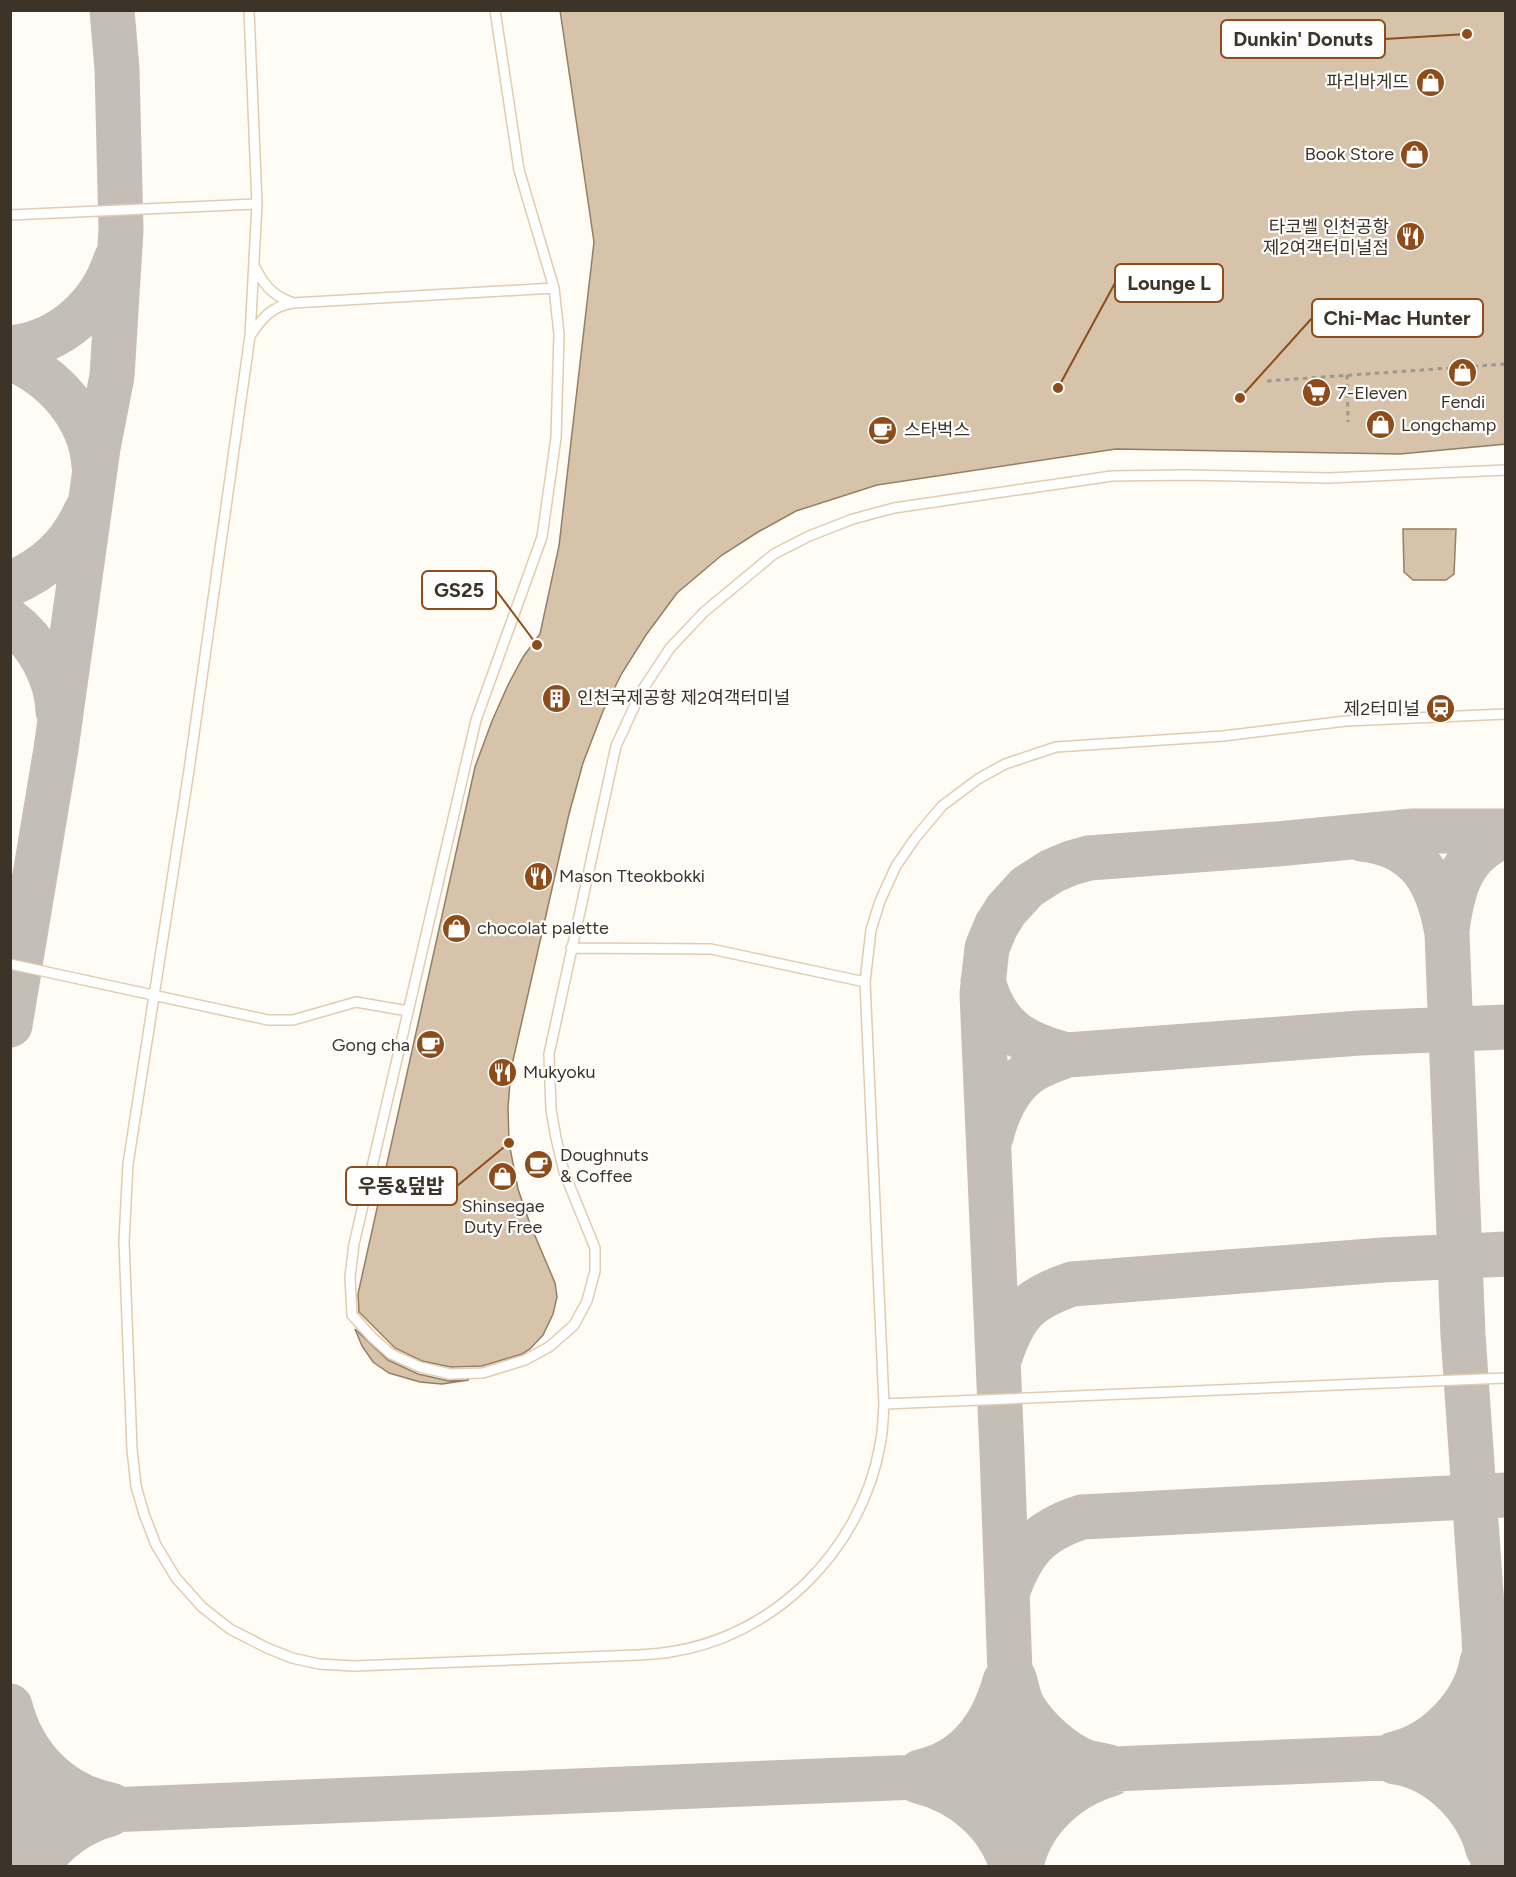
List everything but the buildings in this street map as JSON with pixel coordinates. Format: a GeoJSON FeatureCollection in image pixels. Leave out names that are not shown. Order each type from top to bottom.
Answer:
{"type":"FeatureCollection","features":[{"type":"Feature","properties":{"kind":"lane"},"geometry":{"type":"LineString","coordinates":[[249,10],[257,204],[250,336],[189,770],[128,1164],[124,1241],[132,1449],[136,1486],[144,1514],[156,1545],[176,1578],[215,1619],[248,1639],[292,1658],[319,1664],[354,1666],[638,1655],[671,1652],[704,1644],[730,1634],[785,1602],[813,1577],[835,1551],[857,1514],[871,1481],[880,1445],[884,1404],[865,982],[871,930],[880,901],[896,866],[916,837],[942,806],[978,779],[1005,764],[1056,747],[1223,736],[1346,721],[1506,714]]}},
{"type":"Feature","properties":{"kind":"lane"},"geometry":{"type":"LineString","coordinates":[[495,10],[519,170],[554,288],[559,333],[556,438],[542,537],[476,720],[354,1244],[351,1277],[352,1315],[392,1354],[420,1367],[450,1374],[483,1373],[525,1360],[549,1347],[574,1325],[587,1301],[595,1271],[594,1248],[564,1172],[551,1109],[549,1054],[616,746],[641,692],[670,648],[697,619],[774,554],[809,536],[853,519],[894,508],[1112,476],[1329,478],[1506,470]]}},
{"type":"Feature","properties":{"kind":"lane"},"geometry":{"type":"LineString","coordinates":[[10,215],[257,204]]}},
{"type":"Feature","properties":{"kind":"lane"},"geometry":{"type":"LineString","coordinates":[[255,265],[269,289],[277,296],[293,303]]}},
{"type":"Feature","properties":{"kind":"lane"},"geometry":{"type":"LineString","coordinates":[[250,336],[274,308],[293,303],[554,288]]}},
{"type":"Feature","properties":{"kind":"lane"},"geometry":{"type":"LineString","coordinates":[[571,948],[711,949],[865,982]]}},
{"type":"Feature","properties":{"kind":"lane"},"geometry":{"type":"LineString","coordinates":[[10,964],[268,1020],[293,1020],[356,1002],[408,1011]]}},
{"type":"Feature","properties":{"kind":"lane"},"geometry":{"type":"LineString","coordinates":[[884,1404],[1506,1378]]}},
{"type":"Feature","properties":{"kind":"path"},"geometry":{"type":"LineString","coordinates":[[1267,381],[1506,364]]}},
{"type":"Feature","properties":{"kind":"path"},"geometry":{"type":"LineString","coordinates":[[1347,375],[1348,422]]}},
{"type":"Feature","properties":{"kind":"taxiway"},"geometry":{"type":"LineString","coordinates":[[10,1025],[56,749],[98,448],[112,376],[121,230],[117,69],[112,10]]}},
{"type":"Feature","properties":{"kind":"taxiway"},"geometry":{"type":"LineString","coordinates":[[10,348],[46,339],[76,319],[100,292],[116,259]]}},
{"type":"Feature","properties":{"kind":"taxiway"},"geometry":{"type":"LineString","coordinates":[[10,358],[41,376],[67,400],[86,431],[94,466]]}},
{"type":"Feature","properties":{"kind":"taxiway"},"geometry":{"type":"LineString","coordinates":[[10,584],[45,564],[55,555],[80,524],[86,511]]}},
{"type":"Feature","properties":{"kind":"taxiway"},"geometry":{"type":"LineString","coordinates":[[10,621],[29,639],[44,661],[54,685],[58,711]]}},
{"type":"Feature","properties":{"kind":"taxiway"},"geometry":{"type":"LineString","coordinates":[[1017,1866],[982,994],[987,948],[996,926],[1006,910],[1027,887],[1052,871],[1089,858],[1413,831],[1506,831]]}},
{"type":"Feature","properties":{"kind":"taxiway"},"geometry":{"type":"LineString","coordinates":[[1447,930],[1456,886],[1469,861],[1491,842],[1506,836]]}},
{"type":"Feature","properties":{"kind":"taxiway"},"geometry":{"type":"LineString","coordinates":[[1362,839],[1398,849],[1412,858],[1422,869],[1438,898],[1447,933],[1463,1335],[1484,1636],[1493,1866]]}},
{"type":"Feature","properties":{"kind":"taxiway"},"geometry":{"type":"LineString","coordinates":[[983,981],[995,1011],[1013,1031],[1036,1045],[1067,1055]]}},
{"type":"Feature","properties":{"kind":"taxiway"},"geometry":{"type":"LineString","coordinates":[[991,1137],[1004,1102],[1021,1079],[1037,1068],[1067,1055],[1360,1033],[1506,1027]]}},
{"type":"Feature","properties":{"kind":"taxiway"},"geometry":{"type":"LineString","coordinates":[[999,1360],[1010,1331],[1024,1311],[1043,1296],[1072,1284],[1383,1260],[1506,1254]]}},
{"type":"Feature","properties":{"kind":"taxiway"},"geometry":{"type":"LineString","coordinates":[[1007,1593],[1019,1565],[1034,1544],[1054,1529],[1082,1517],[1506,1495]]}},
{"type":"Feature","properties":{"kind":"taxiway"},"geometry":{"type":"LineString","coordinates":[[1394,1754],[1424,1742],[1451,1720],[1471,1693],[1482,1662]]}},
{"type":"Feature","properties":{"kind":"taxiway"},"geometry":{"type":"LineString","coordinates":[[1014,1678],[1023,1706],[1030,1718],[1044,1733],[1077,1758],[1109,1767]]}},
{"type":"Feature","properties":{"kind":"taxiway"},"geometry":{"type":"LineString","coordinates":[[920,1772],[952,1760],[976,1739],[993,1712],[1005,1681]]}},
{"type":"Feature","properties":{"kind":"taxiway"},"geometry":{"type":"LineString","coordinates":[[10,1706],[24,1742],[46,1771],[60,1783],[76,1792],[111,1805]]}},
{"type":"Feature","properties":{"kind":"taxiway"},"geometry":{"type":"LineString","coordinates":[[10,1731],[16,1866]]}},
{"type":"Feature","properties":{"kind":"taxiway"},"geometry":{"type":"LineString","coordinates":[[10,1814],[1506,1753]]}},
{"type":"Feature","properties":{"kind":"taxiway"},"geometry":{"type":"LineString","coordinates":[[1395,1762],[1427,1772],[1454,1792],[1475,1819],[1488,1849]]}},
{"type":"Feature","properties":{"kind":"taxiway"},"geometry":{"type":"LineString","coordinates":[[1021,1866],[1033,1834],[1053,1808],[1080,1788],[1111,1774]]}},
{"type":"Feature","properties":{"kind":"taxiway"},"geometry":{"type":"LineString","coordinates":[[918,1781],[949,1793],[976,1811],[998,1836],[1012,1866]]}},
{"type":"Feature","properties":{"kind":"taxiway"},"geometry":{"type":"LineString","coordinates":[[38,1866],[52,1848],[78,1827],[110,1814]]}},
{"type":"Feature","properties":{"kind":"place","name":"Dunkin' Donuts"},"geometry":{"type":"Point","coordinates":[1467,34]}},
{"type":"Feature","properties":{"kind":"place","name":"파리바게뜨"},"geometry":{"type":"Point","coordinates":[1430,82]}},
{"type":"Feature","properties":{"kind":"place","name":"Book Store"},"geometry":{"type":"Point","coordinates":[1415,154]}},
{"type":"Feature","properties":{"kind":"place","name":"타코벨 인천공항 제2여객터미널점"},"geometry":{"type":"Point","coordinates":[1410,237]}},
{"type":"Feature","properties":{"kind":"place","name":"Fendi"},"geometry":{"type":"Point","coordinates":[1463,373]}},
{"type":"Feature","properties":{"kind":"place","name":"Lounge L"},"geometry":{"type":"Point","coordinates":[1058,388]}},
{"type":"Feature","properties":{"kind":"place","name":"7-Eleven"},"geometry":{"type":"Point","coordinates":[1316,393]}},
{"type":"Feature","properties":{"kind":"place","name":"Chi-Mac Hunter"},"geometry":{"type":"Point","coordinates":[1240,398]}},
{"type":"Feature","properties":{"kind":"place","name":"Longchamp"},"geometry":{"type":"Point","coordinates":[1380,425]}},
{"type":"Feature","properties":{"kind":"place","name":"스타벅스"},"geometry":{"type":"Point","coordinates":[883,430]}},
{"type":"Feature","properties":{"kind":"place","name":"GS25"},"geometry":{"type":"Point","coordinates":[537,645]}},
{"type":"Feature","properties":{"kind":"place","name":"인천국제공항 제2여객터미널"},"geometry":{"type":"Point","coordinates":[556,698]}},
{"type":"Feature","properties":{"kind":"place","name":"제2터미널"},"geometry":{"type":"Point","coordinates":[1441,709]}},
{"type":"Feature","properties":{"kind":"place","name":"Mason Tteokbokki"},"geometry":{"type":"Point","coordinates":[538,876]}},
{"type":"Feature","properties":{"kind":"place","name":"chocolat palette"},"geometry":{"type":"Point","coordinates":[456,928]}},
{"type":"Feature","properties":{"kind":"place","name":"Gong cha"},"geometry":{"type":"Point","coordinates":[431,1045]}},
{"type":"Feature","properties":{"kind":"place","name":"Mukyoku"},"geometry":{"type":"Point","coordinates":[502,1072]}},
{"type":"Feature","properties":{"kind":"place","name":"우동&덮밥"},"geometry":{"type":"Point","coordinates":[509,1143]}},
{"type":"Feature","properties":{"kind":"place","name":"Doughnuts & Coffee"},"geometry":{"type":"Point","coordinates":[539,1165]}},
{"type":"Feature","properties":{"kind":"place","name":"Shinsegae Duty Free"},"geometry":{"type":"Point","coordinates":[503,1177]}}]}
